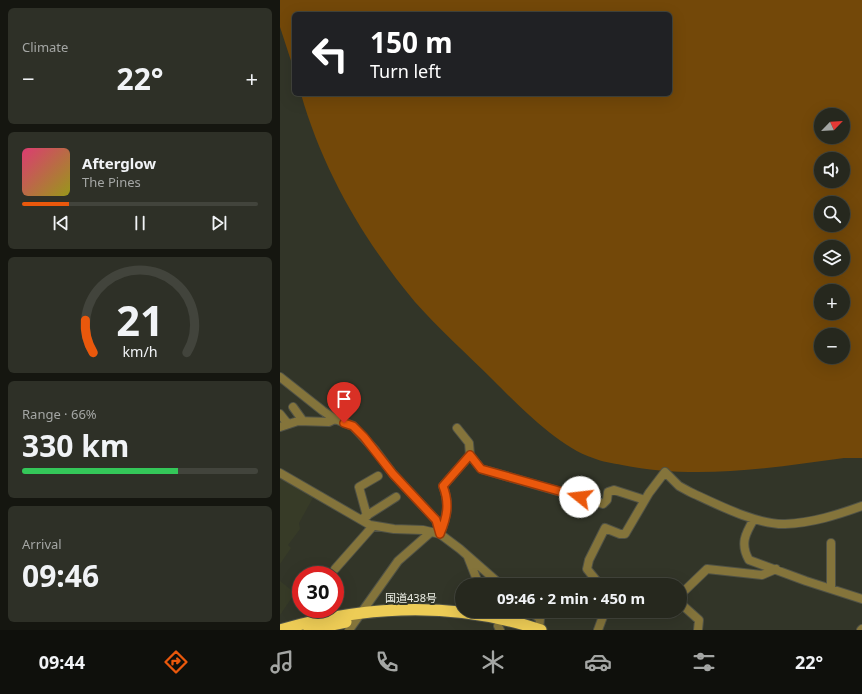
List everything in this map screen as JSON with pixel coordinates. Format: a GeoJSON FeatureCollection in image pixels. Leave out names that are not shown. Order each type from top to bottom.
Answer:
{"type":"FeatureCollection","features":[{"type":"Feature","properties":{"kind":"highway","name":"国道438号"},"geometry":{"type":"LineString","coordinates":[[309,630],[413,609],[460,611],[495,621],[540,630]]}},
{"type":"Feature","properties":{"kind":"highway","name":"国道438号"},"geometry":{"type":"LineString","coordinates":[[280,630],[313,618]]}},
{"type":"Feature","properties":{"kind":"highway","name":"国道438号"},"geometry":{"type":"LineString","coordinates":[[344,618],[355,621]]}},
{"type":"Feature","properties":{"kind":"highway","name":"国道438号"},"geometry":{"type":"LineString","coordinates":[[495,621],[513,630]]}},
{"type":"Feature","properties":{"kind":"street"},"geometry":{"type":"LineString","coordinates":[[280,377],[335,419],[353,426],[364,437],[393,474],[436,520],[440,534]]}},
{"type":"Feature","properties":{"kind":"street"},"geometry":{"type":"LineString","coordinates":[[293,407],[303,421]]}},
{"type":"Feature","properties":{"kind":"street"},"geometry":{"type":"LineString","coordinates":[[280,414],[284,425],[303,421],[329,422],[335,419]]}},
{"type":"Feature","properties":{"kind":"street"},"geometry":{"type":"LineString","coordinates":[[457,428],[469,443],[470,455],[481,469],[603,504],[607,500],[608,492],[614,490],[645,500]]}},
{"type":"Feature","properties":{"kind":"street"},"geometry":{"type":"LineString","coordinates":[[440,534],[448,509],[447,497],[443,486],[470,455]]}},
{"type":"Feature","properties":{"kind":"street"},"geometry":{"type":"LineString","coordinates":[[595,578],[588,569],[589,560],[605,528],[620,534],[625,534],[645,500],[665,472],[679,486],[690,492],[754,519],[765,522],[784,524],[803,522],[825,518],[862,506]]}},
{"type":"Feature","properties":{"kind":"street"},"geometry":{"type":"LineString","coordinates":[[280,473],[363,518],[373,526],[440,534],[493,578]]}},
{"type":"Feature","properties":{"kind":"street"},"geometry":{"type":"LineString","coordinates":[[363,518],[359,487],[378,476]]}},
{"type":"Feature","properties":{"kind":"street"},"geometry":{"type":"LineString","coordinates":[[363,518],[396,497]]}},
{"type":"Feature","properties":{"kind":"street"},"geometry":{"type":"LineString","coordinates":[[754,519],[744,537],[744,552],[749,560],[862,599]]}},
{"type":"Feature","properties":{"kind":"street"},"geometry":{"type":"LineString","coordinates":[[338,566],[373,526]]}},
{"type":"Feature","properties":{"kind":"street"},"geometry":{"type":"LineString","coordinates":[[355,621],[398,561],[431,532]]}},
{"type":"Feature","properties":{"kind":"street"},"geometry":{"type":"LineString","coordinates":[[831,543],[832,589]]}},
{"type":"Feature","properties":{"kind":"street"},"geometry":{"type":"LineString","coordinates":[[468,556],[476,578]]}},
{"type":"Feature","properties":{"kind":"street"},"geometry":{"type":"LineString","coordinates":[[687,588],[707,569],[762,575],[776,569]]}},
{"type":"Feature","properties":{"kind":"street"},"geometry":{"type":"LineString","coordinates":[[687,609],[699,620],[698,630]]}},
{"type":"Feature","properties":{"kind":"street"},"geometry":{"type":"LineString","coordinates":[[539,618],[540,630]]}},
{"type":"Feature","properties":{"kind":"street"},"geometry":{"type":"LineString","coordinates":[[598,630],[603,618]]}},
{"type":"Feature","properties":{"kind":"shaded area"},"geometry":{"type":"Polygon","coordinates":[[[280,0],[862,0],[862,458],[844,458],[761,469],[678,472],[622,465],[604,461],[580,453],[567,445],[553,435],[514,401],[434,322],[396,279],[362,230],[333,178],[310,123],[302,96],[672,96],[672,12],[292,12],[292,64],[280,27],[280,0]]]}},
{"type":"Feature","properties":{"kind":"shaded area"},"geometry":{"type":"Polygon","coordinates":[[[280,475],[314,496],[299,523],[300,529],[288,545],[291,548],[280,564],[280,475]]]}},
{"type":"Feature","properties":{"kind":"shaded area"},"geometry":{"type":"Polygon","coordinates":[[[280,581],[292,591],[292,597],[280,615],[280,581]]]}},
{"type":"Feature","properties":{"kind":"route"},"geometry":{"type":"LineString","coordinates":[[344,423],[353,426],[364,437],[393,474],[436,520],[440,534],[448,509],[447,497],[443,486],[470,455],[481,469],[580,497]]}}]}
